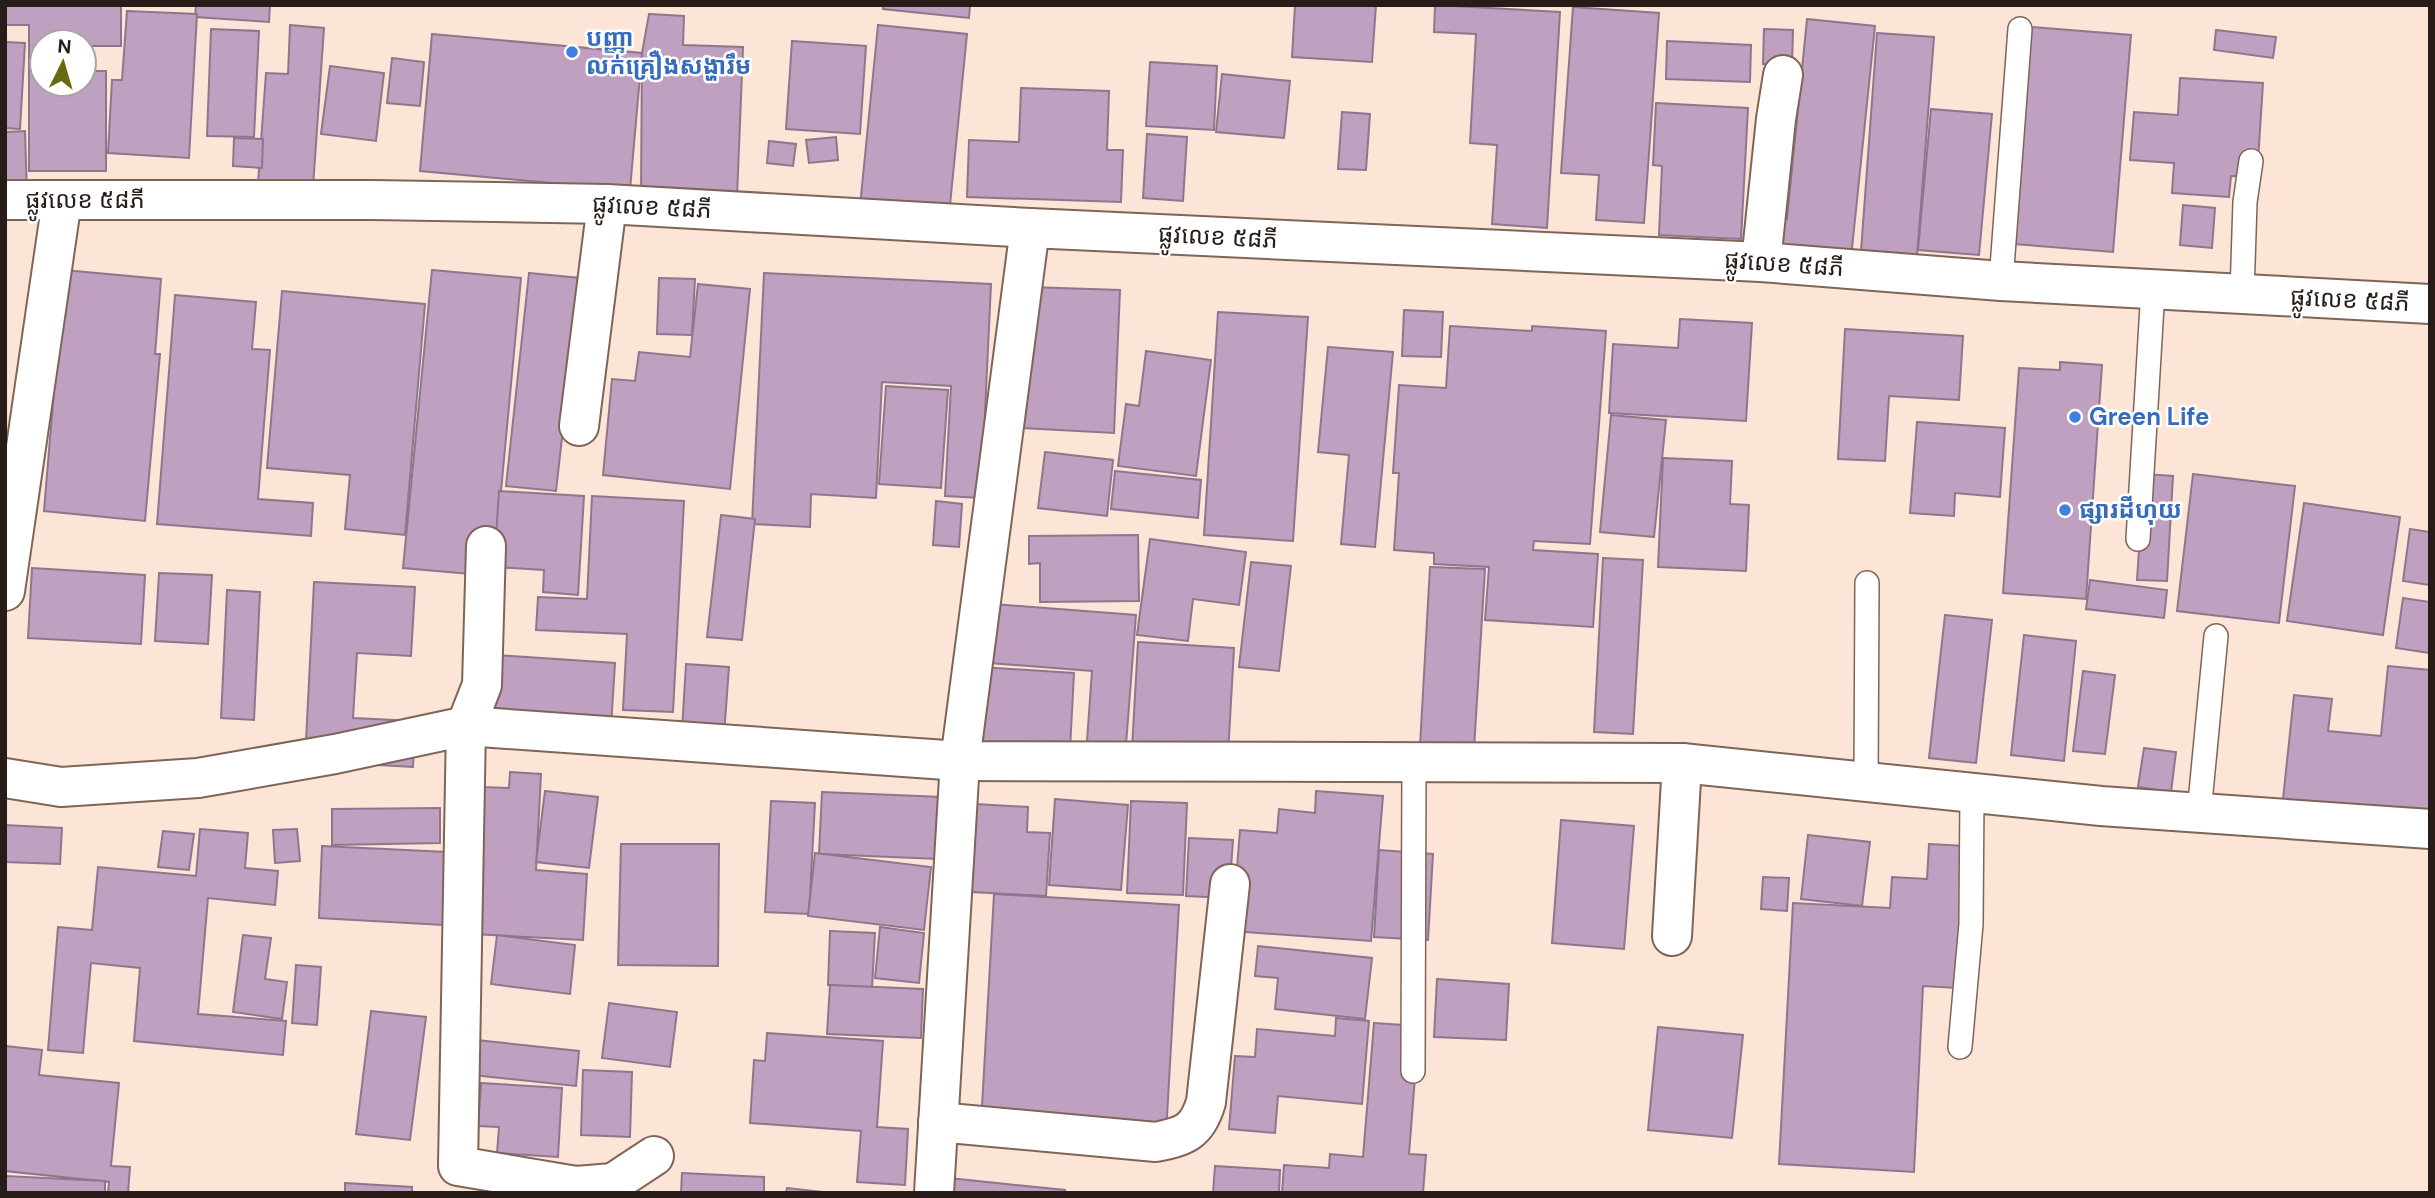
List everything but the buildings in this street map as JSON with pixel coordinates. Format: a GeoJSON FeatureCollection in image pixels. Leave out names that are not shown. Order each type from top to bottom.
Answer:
{"type":"FeatureCollection","features":[{"type":"Feature","properties":{"kind":"street"},"geometry":{"type":"LineString","coordinates":[[1761,262],[1769,173],[1783,75]]}},
{"type":"Feature","properties":{"kind":"street","name":"ផ្លូវលេខ ៥៨ភី"},"geometry":{"type":"LineString","coordinates":[[5,200],[373,200],[607,204],[1030,228],[1761,262],[2001,281],[2430,304]]}},
{"type":"Feature","properties":{"kind":"street"},"geometry":{"type":"LineString","coordinates":[[5,591],[62,200]]}},
{"type":"Feature","properties":{"kind":"street"},"geometry":{"type":"LineString","coordinates":[[579,426],[607,204]]}},
{"type":"Feature","properties":{"kind":"street"},"geometry":{"type":"LineString","coordinates":[[934,1193],[960,761],[1030,228]]}},
{"type":"Feature","properties":{"kind":"street"},"geometry":{"type":"LineString","coordinates":[[486,546],[482,685],[466,726],[458,1166],[576,1186],[613,1183],[654,1156]]}},
{"type":"Feature","properties":{"kind":"street"},"geometry":{"type":"LineString","coordinates":[[5,778],[61,787],[198,778],[335,754],[466,726],[960,761],[1682,763],[2101,806],[2430,829]]}},
{"type":"Feature","properties":{"kind":"street"},"geometry":{"type":"LineString","coordinates":[[1672,936],[1682,763]]}},
{"type":"Feature","properties":{"kind":"street"},"geometry":{"type":"LineString","coordinates":[[938,1122],[1156,1142],[1183,1136],[1200,1120],[1206,1102],[1230,884]]}},
{"type":"Feature","properties":{"kind":"lane"},"geometry":{"type":"LineString","coordinates":[[2001,281],[2020,29]]}},
{"type":"Feature","properties":{"kind":"lane"},"geometry":{"type":"LineString","coordinates":[[2242,294],[2245,202],[2251,161]]}},
{"type":"Feature","properties":{"kind":"lane"},"geometry":{"type":"LineString","coordinates":[[2138,540],[2153,289]]}},
{"type":"Feature","properties":{"kind":"lane"},"geometry":{"type":"LineString","coordinates":[[1866,782],[1867,583]]}},
{"type":"Feature","properties":{"kind":"lane"},"geometry":{"type":"LineString","coordinates":[[2199,813],[2216,636]]}},
{"type":"Feature","properties":{"kind":"lane"},"geometry":{"type":"LineString","coordinates":[[1413,762],[1413,1071]]}},
{"type":"Feature","properties":{"kind":"lane"},"geometry":{"type":"LineString","coordinates":[[1960,1047],[1971,924],[1972,793]]}},
{"type":"Feature","properties":{"kind":"place","name":"បញ្ញា លក់គ្រឿងសង្ហារឹម"},"geometry":{"type":"Point","coordinates":[572,52]}},
{"type":"Feature","properties":{"kind":"place","name":"Green Life"},"geometry":{"type":"Point","coordinates":[2075,417]}},
{"type":"Feature","properties":{"kind":"place","name":"ផ្សារដីហុយ"},"geometry":{"type":"Point","coordinates":[2065,510]}}]}
